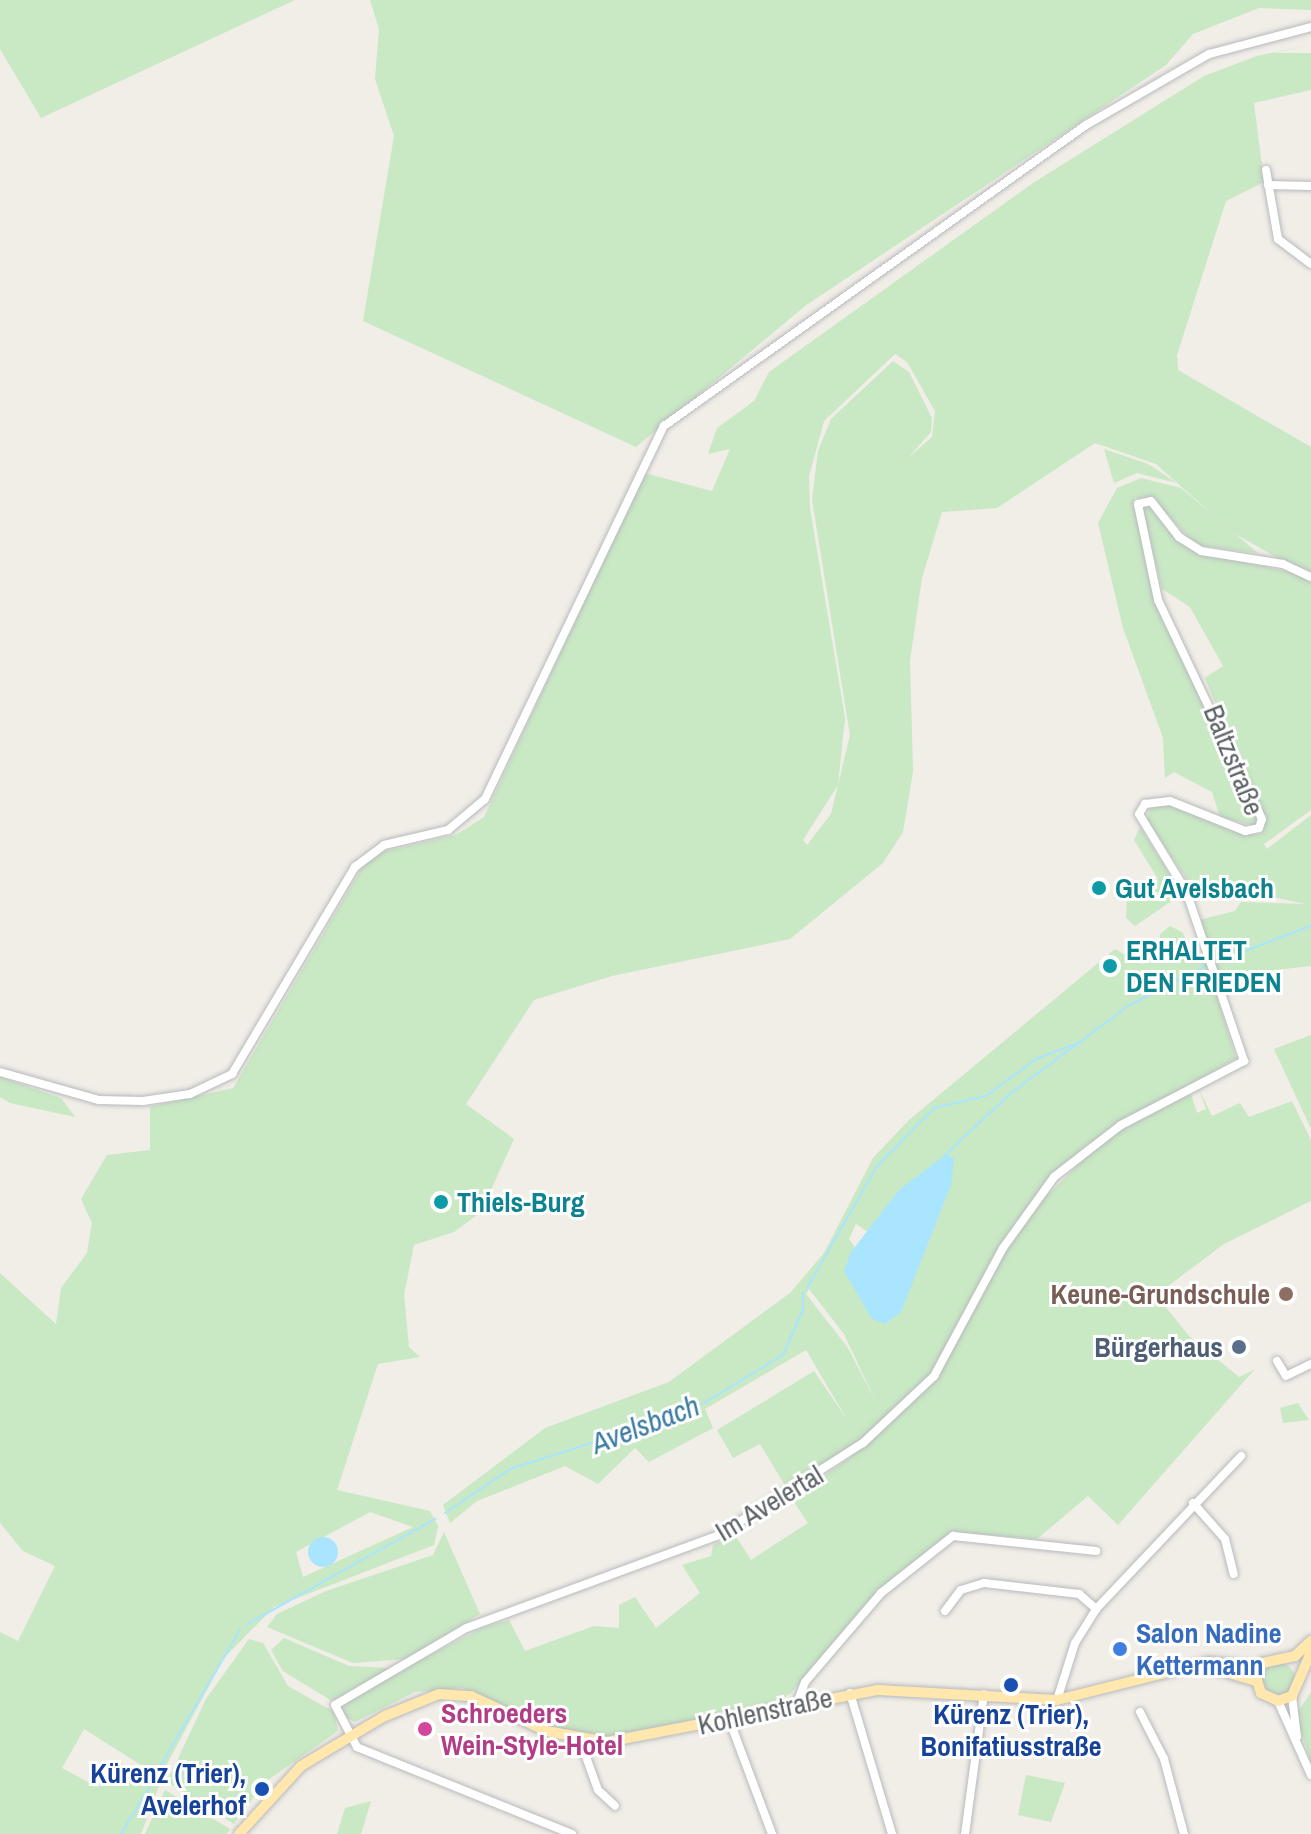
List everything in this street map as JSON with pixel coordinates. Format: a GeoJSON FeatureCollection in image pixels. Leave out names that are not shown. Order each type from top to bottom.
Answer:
{"type":"FeatureCollection","features":[{"type":"Feature","properties":{"kind":"main road","name":"Kohlenstraße"},"geometry":{"type":"LineString","coordinates":[[351,1734],[447,1693],[580,1740],[637,1740],[850,1693],[984,1693],[1057,1700],[1194,1665],[1260,1667],[1287,1658],[1311,1641]]}},
{"type":"Feature","properties":{"kind":"main road"},"geometry":{"type":"LineString","coordinates":[[1278,1701],[1292,1696],[1311,1652]]}},
{"type":"Feature","properties":{"kind":"main road"},"geometry":{"type":"LineString","coordinates":[[1287,1658],[1300,1672]]}},
{"type":"Feature","properties":{"kind":"main road","name":"Kohlenstraße"},"geometry":{"type":"LineString","coordinates":[[1194,1665],[1256,1681],[1278,1701]]}},
{"type":"Feature","properties":{"kind":"main road"},"geometry":{"type":"LineString","coordinates":[[1256,1681],[1260,1667]]}},
{"type":"Feature","properties":{"kind":"main road"},"geometry":{"type":"LineString","coordinates":[[239,1834],[278,1787],[351,1734]]}},
{"type":"Feature","properties":{"kind":"street"},"geometry":{"type":"LineString","coordinates":[[0,1072],[99,1100],[143,1101],[190,1094],[232,1074],[355,867],[384,845],[448,830],[485,799],[664,426],[1086,125],[1209,54],[1311,27]]}},
{"type":"Feature","properties":{"kind":"street"},"geometry":{"type":"LineString","coordinates":[[1266,170],[1278,239],[1311,264]]}},
{"type":"Feature","properties":{"kind":"street"},"geometry":{"type":"LineString","coordinates":[[1268,185],[1311,186]]}},
{"type":"Feature","properties":{"kind":"street","name":"Baltzstraße"},"geometry":{"type":"LineString","coordinates":[[1244,1061],[1186,891],[1140,808],[1178,803],[1251,832],[1262,819],[1158,600],[1138,504],[1151,501],[1179,537],[1201,551],[1283,564],[1311,577]]}},
{"type":"Feature","properties":{"kind":"street","name":"Im Avelertal"},"geometry":{"type":"LineString","coordinates":[[351,1734],[338,1702],[466,1628],[719,1535],[863,1443],[934,1376],[1003,1248],[1054,1177],[1121,1125],[1244,1061]]}},
{"type":"Feature","properties":{"kind":"street"},"geometry":{"type":"LineString","coordinates":[[1277,1361],[1286,1376],[1311,1364]]}},
{"type":"Feature","properties":{"kind":"street"},"geometry":{"type":"LineString","coordinates":[[1057,1700],[1075,1643],[1096,1609],[1193,1503],[1241,1456]]}},
{"type":"Feature","properties":{"kind":"street"},"geometry":{"type":"LineString","coordinates":[[1193,1503],[1225,1539],[1234,1574]]}},
{"type":"Feature","properties":{"kind":"street"},"geometry":{"type":"LineString","coordinates":[[797,1703],[805,1682],[881,1593],[953,1536],[1096,1551]]}},
{"type":"Feature","properties":{"kind":"street"},"geometry":{"type":"LineString","coordinates":[[945,1611],[961,1590],[984,1583],[1079,1594],[1096,1609]]}},
{"type":"Feature","properties":{"kind":"street"},"geometry":{"type":"LineString","coordinates":[[850,1693],[892,1834]]}},
{"type":"Feature","properties":{"kind":"street"},"geometry":{"type":"LineString","coordinates":[[965,1834],[984,1693]]}},
{"type":"Feature","properties":{"kind":"street"},"geometry":{"type":"LineString","coordinates":[[1292,1696],[1298,1742]]}},
{"type":"Feature","properties":{"kind":"street"},"geometry":{"type":"LineString","coordinates":[[1278,1701],[1311,1775]]}},
{"type":"Feature","properties":{"kind":"street"},"geometry":{"type":"LineString","coordinates":[[1140,1712],[1164,1759],[1184,1834]]}},
{"type":"Feature","properties":{"kind":"street"},"geometry":{"type":"LineString","coordinates":[[729,1719],[772,1834]]}},
{"type":"Feature","properties":{"kind":"street"},"geometry":{"type":"LineString","coordinates":[[351,1734],[357,1747],[572,1834]]}},
{"type":"Feature","properties":{"kind":"street"},"geometry":{"type":"LineString","coordinates":[[580,1740],[598,1790],[615,1806]]}},
{"type":"Feature","properties":{"kind":"green space"},"geometry":{"type":"Polygon","coordinates":[[[0,0],[295,0],[41,118],[0,49],[0,0]]]}},
{"type":"Feature","properties":{"kind":"green space"},"geometry":{"type":"Polygon","coordinates":[[[370,0],[1311,0],[1311,10],[1259,8],[1193,34],[1166,65],[805,306],[636,447],[363,321],[394,136],[375,79],[379,29],[370,0]]]}},
{"type":"Feature","properties":{"kind":"green space"},"geometry":{"type":"Polygon","coordinates":[[[1309,45],[1274,53],[1311,53],[1311,90],[1254,103],[1264,182],[1226,201],[1177,355],[1178,370],[1311,447],[1311,810],[1264,844],[1267,849],[1311,815],[1311,966],[1265,971],[1224,989],[1199,920],[1235,911],[1241,902],[1305,904],[1264,895],[1200,899],[1147,820],[1150,808],[1169,804],[1251,835],[1261,834],[1265,821],[1205,678],[1223,666],[1190,607],[1162,589],[1143,510],[1149,506],[1175,539],[1199,553],[1309,576],[1232,532],[1156,464],[1095,443],[997,508],[942,512],[922,578],[910,661],[913,772],[903,832],[883,863],[790,939],[612,976],[534,1000],[466,1104],[514,1139],[481,1212],[454,1232],[414,1245],[404,1295],[409,1347],[420,1357],[378,1364],[337,1490],[430,1511],[438,1526],[434,1545],[274,1607],[224,1658],[160,1777],[84,1729],[62,1768],[97,1787],[115,1760],[159,1786],[141,1834],[0,1834],[0,1632],[18,1641],[55,1566],[23,1551],[0,1523],[0,1273],[56,1324],[61,1288],[87,1253],[92,1223],[81,1199],[107,1155],[150,1150],[150,1107],[233,1088],[363,866],[381,852],[456,835],[484,817],[644,473],[712,491],[730,449],[708,454],[717,428],[754,401],[769,372],[1033,183],[1204,76],[1257,56],[1309,45]],[[895,354],[824,421],[809,476],[810,508],[845,718],[838,785],[850,735],[812,500],[818,451],[831,419],[893,361],[909,372],[932,418],[931,432],[908,458],[932,437],[935,411],[907,362],[895,354]],[[838,785],[803,840],[807,845],[831,814],[838,785]],[[370,1512],[296,1552],[303,1577],[413,1527],[370,1512]]]}},
{"type":"Feature","properties":{"kind":"green space"},"geometry":{"type":"Polygon","coordinates":[[[1104,449],[1148,464],[1177,483],[1137,473],[1114,483],[1104,449]]]}},
{"type":"Feature","properties":{"kind":"green space"},"geometry":{"type":"Polygon","coordinates":[[[1141,478],[1181,488],[1258,553],[1195,545],[1152,497],[1134,498],[1149,576],[1257,816],[1255,826],[1220,817],[1212,792],[1174,772],[1165,778],[1163,738],[1123,628],[1098,523],[1117,488],[1141,478]]]}},
{"type":"Feature","properties":{"kind":"green space"},"geometry":{"type":"Polygon","coordinates":[[[1140,827],[1182,894],[1135,926],[1126,918],[1127,897],[1158,879],[1134,840],[1140,827]]]}},
{"type":"Feature","properties":{"kind":"green space"},"geometry":{"type":"Polygon","coordinates":[[[1170,926],[1182,932],[1197,961],[1205,957],[1236,1058],[1087,1145],[1052,1174],[1013,1229],[1104,1139],[1191,1094],[1197,1113],[1206,1109],[1199,1089],[1212,1116],[1240,1103],[1249,1117],[1292,1101],[1311,1140],[1311,1201],[1224,1244],[1156,1295],[1189,1336],[1239,1377],[1254,1370],[1118,1525],[1088,1496],[1037,1539],[954,1532],[885,1586],[791,1693],[773,1704],[610,1736],[558,1728],[462,1688],[415,1692],[355,1722],[345,1717],[342,1708],[362,1691],[484,1627],[509,1620],[525,1651],[594,1626],[619,1628],[619,1605],[635,1597],[656,1628],[700,1593],[682,1565],[711,1556],[713,1545],[735,1535],[751,1560],[808,1523],[792,1499],[852,1456],[844,1452],[789,1492],[760,1444],[733,1458],[717,1430],[814,1371],[848,1421],[806,1350],[705,1409],[713,1428],[649,1462],[635,1448],[598,1484],[565,1466],[477,1501],[450,1523],[443,1505],[545,1428],[669,1382],[790,1293],[824,1253],[873,1158],[909,1120],[1115,949],[1142,964],[1159,959],[1160,934],[1170,926]],[[899,1190],[868,1232],[856,1224],[849,1239],[901,1312],[915,1269],[899,1190]],[[809,1289],[806,1294],[848,1348],[876,1402],[844,1334],[809,1289]]]}},
{"type":"Feature","properties":{"kind":"green space"},"geometry":{"type":"Polygon","coordinates":[[[1311,1035],[1311,1129],[1274,1049],[1311,1035]]]}},
{"type":"Feature","properties":{"kind":"green space"},"geometry":{"type":"Polygon","coordinates":[[[0,1077],[61,1098],[75,1117],[10,1103],[0,1097],[0,1077]]]}},
{"type":"Feature","properties":{"kind":"green space"},"geometry":{"type":"Polygon","coordinates":[[[1298,1403],[1309,1420],[1283,1423],[1280,1408],[1298,1403]]]}},
{"type":"Feature","properties":{"kind":"green space"},"geometry":{"type":"Polygon","coordinates":[[[444,1532],[480,1614],[406,1659],[353,1663],[267,1627],[277,1614],[326,1591],[433,1555],[444,1532]]]}},
{"type":"Feature","properties":{"kind":"green space"},"geometry":{"type":"Polygon","coordinates":[[[284,1638],[349,1666],[390,1668],[332,1701],[283,1671],[271,1650],[284,1638]]]}},
{"type":"Feature","properties":{"kind":"green space"},"geometry":{"type":"Polygon","coordinates":[[[249,1639],[263,1643],[288,1686],[334,1712],[338,1731],[264,1783],[234,1824],[167,1782],[206,1699],[249,1639]]]}},
{"type":"Feature","properties":{"kind":"green space"},"geometry":{"type":"Polygon","coordinates":[[[1279,1663],[1290,1668],[1295,1679],[1290,1690],[1279,1695],[1268,1690],[1263,1679],[1268,1668],[1279,1663]]]}},
{"type":"Feature","properties":{"kind":"green space"},"geometry":{"type":"Polygon","coordinates":[[[1311,1692],[1311,1763],[1296,1715],[1311,1692]]]}},
{"type":"Feature","properties":{"kind":"green space"},"geometry":{"type":"Polygon","coordinates":[[[1026,1775],[1065,1783],[1051,1822],[1018,1815],[1026,1775]]]}},
{"type":"Feature","properties":{"kind":"green space"},"geometry":{"type":"Polygon","coordinates":[[[165,1790],[230,1829],[227,1834],[145,1834],[165,1790]]]}},
{"type":"Feature","properties":{"kind":"green space"},"geometry":{"type":"Polygon","coordinates":[[[371,1801],[361,1834],[337,1834],[345,1808],[371,1801]]]}},
{"type":"Feature","properties":{"kind":"water"},"geometry":{"type":"Polygon","coordinates":[[[945,1155],[954,1158],[951,1185],[901,1312],[885,1324],[872,1319],[844,1271],[851,1252],[899,1190],[945,1155]]]}},
{"type":"Feature","properties":{"kind":"water"},"geometry":{"type":"Polygon","coordinates":[[[323,1537],[329,1538],[337,1546],[337,1558],[329,1566],[323,1567],[317,1566],[309,1558],[308,1552],[309,1546],[317,1538],[323,1537]]]}},
{"type":"Feature","properties":{"kind":"waterway","name":"Avelsbach"},"geometry":{"type":"LineString","coordinates":[[1215,962],[1311,926]]}},
{"type":"Feature","properties":{"kind":"waterway","name":"Avelsbach"},"geometry":{"type":"LineString","coordinates":[[945,1155],[1011,1093],[1128,1006],[1209,964]]}},
{"type":"Feature","properties":{"kind":"waterway","name":"Avelsbach"},"geometry":{"type":"LineString","coordinates":[[807,1288],[877,1166],[934,1108],[986,1096],[1036,1059],[1080,1042]]}},
{"type":"Feature","properties":{"kind":"waterway","name":"Avelsbach"},"geometry":{"type":"LineString","coordinates":[[445,1513],[510,1469],[689,1412],[783,1355],[803,1310],[803,1292]]}},
{"type":"Feature","properties":{"kind":"waterway","name":"Avelsbach"},"geometry":{"type":"LineString","coordinates":[[246,1625],[435,1519]]}},
{"type":"Feature","properties":{"kind":"waterway","name":"Avelsbach"},"geometry":{"type":"LineString","coordinates":[[155,1775],[240,1630]]}},
{"type":"Feature","properties":{"kind":"waterway","name":"Avelsbach"},"geometry":{"type":"LineString","coordinates":[[121,1834],[152,1783]]}},
{"type":"Feature","properties":{"kind":"place","name":"Gut Avelsbach"},"geometry":{"type":"Point","coordinates":[1099,888]}},
{"type":"Feature","properties":{"kind":"place","name":"ERHALTET DEN FRIEDEN"},"geometry":{"type":"Point","coordinates":[1110,966]}},
{"type":"Feature","properties":{"kind":"place","name":"Thiels-Burg"},"geometry":{"type":"Point","coordinates":[441,1202]}},
{"type":"Feature","properties":{"kind":"place","name":"Keune-Grundschule"},"geometry":{"type":"Point","coordinates":[1286,1294]}},
{"type":"Feature","properties":{"kind":"place","name":"Bürgerhaus"},"geometry":{"type":"Point","coordinates":[1239,1347]}},
{"type":"Feature","properties":{"kind":"place","name":"Salon Nadine Kettermann"},"geometry":{"type":"Point","coordinates":[1120,1649]}},
{"type":"Feature","properties":{"kind":"place","name":"Kürenz (Trier), Bonifatiusstraße"},"geometry":{"type":"Point","coordinates":[1011,1685]}},
{"type":"Feature","properties":{"kind":"place","name":"Schroeders Wein-Style-Hotel"},"geometry":{"type":"Point","coordinates":[425,1729]}},
{"type":"Feature","properties":{"kind":"place","name":"Kürenz (Trier), Avelerhof"},"geometry":{"type":"Point","coordinates":[262,1789]}}]}
